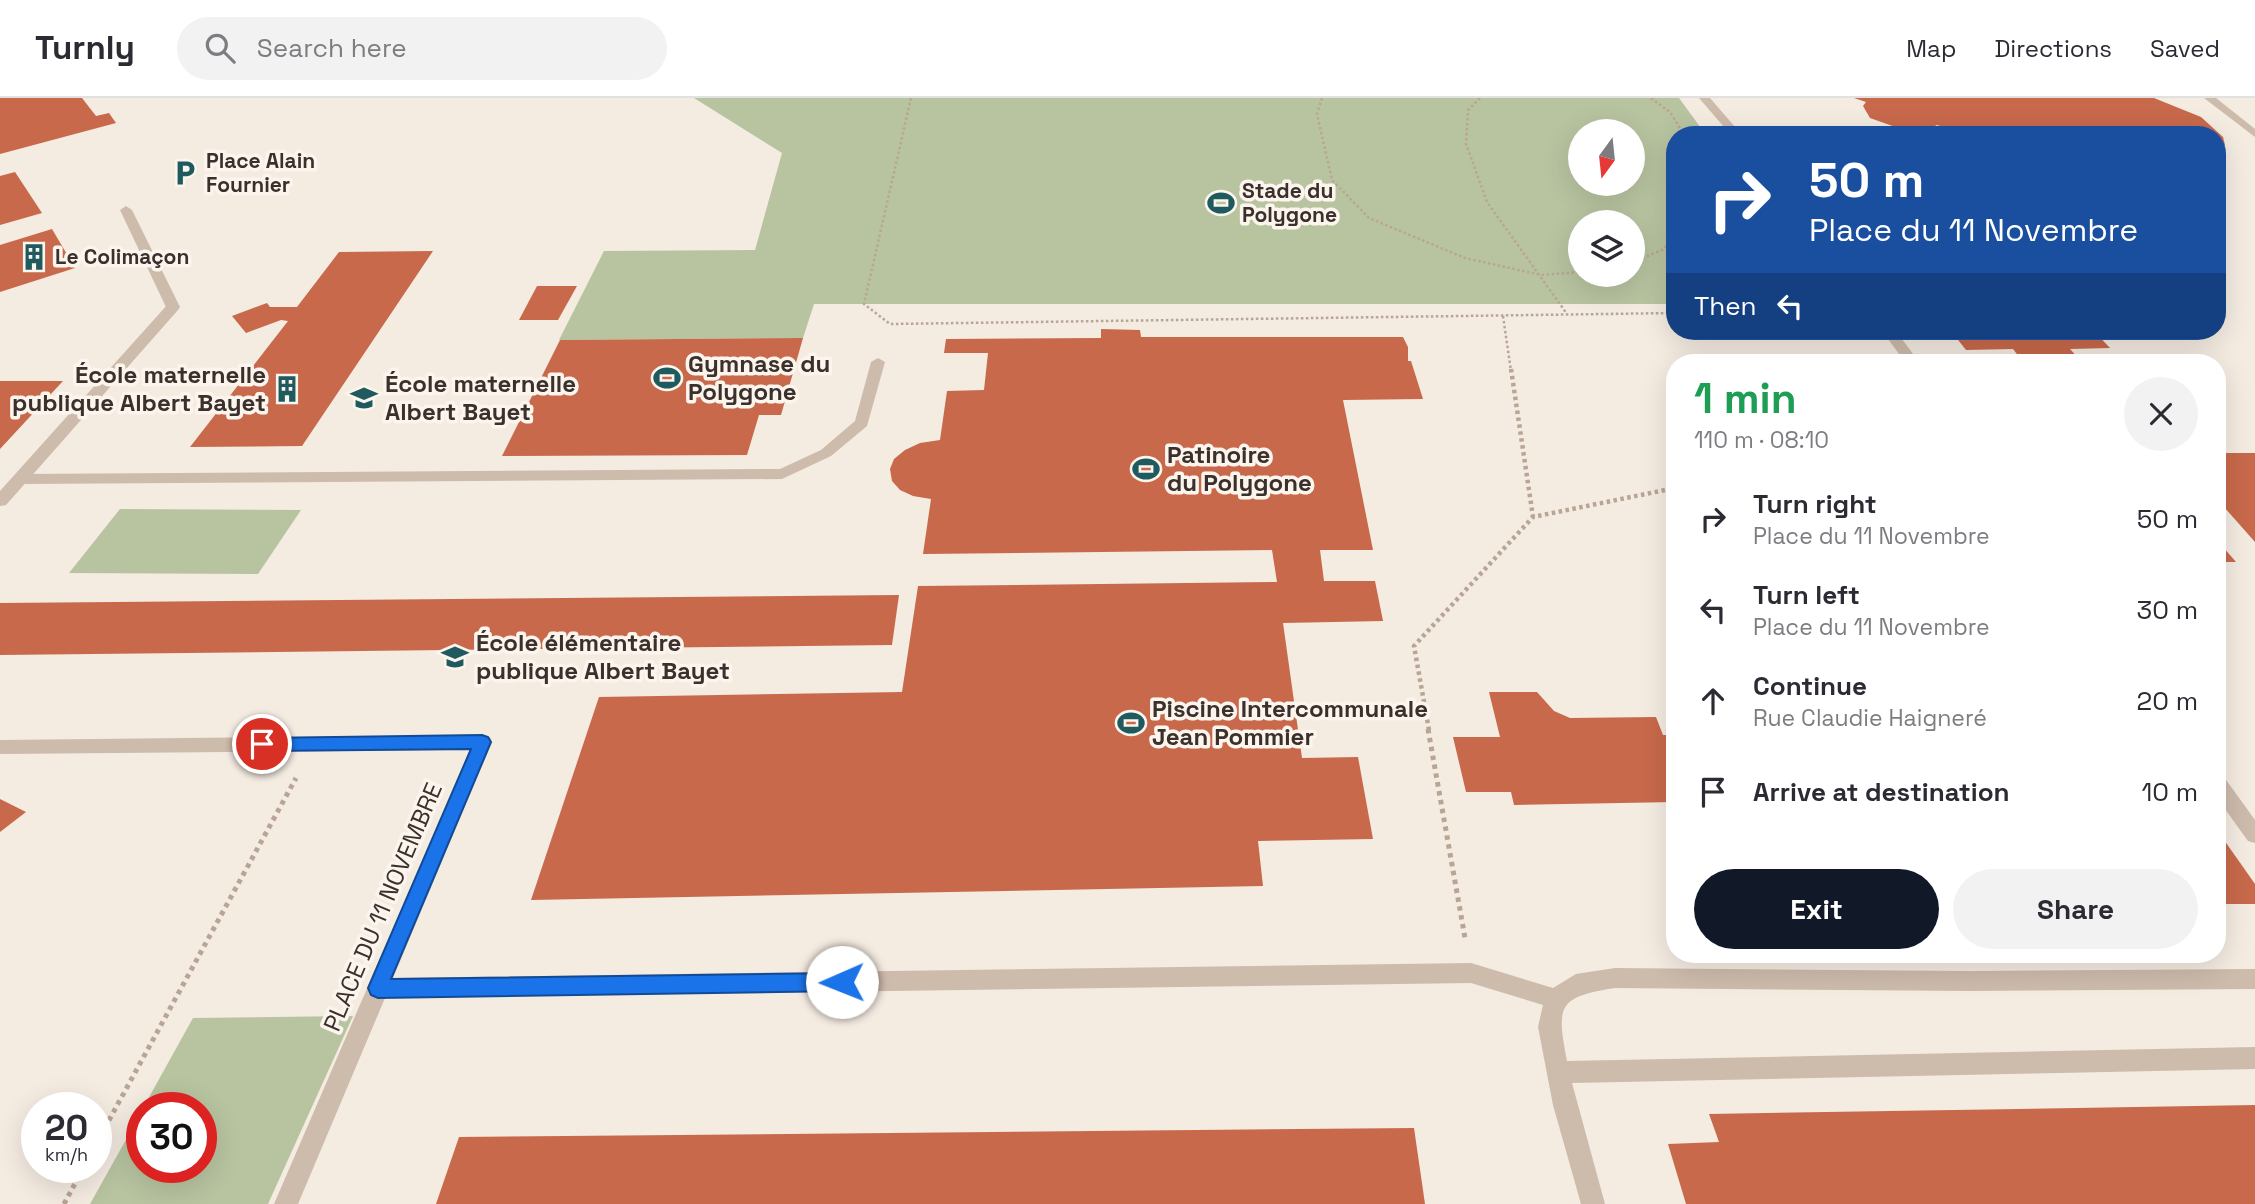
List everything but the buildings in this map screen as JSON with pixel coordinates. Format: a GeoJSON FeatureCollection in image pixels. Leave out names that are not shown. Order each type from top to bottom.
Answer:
{"type":"FeatureCollection","features":[{"type":"Feature","properties":{"kind":"street"},"geometry":{"type":"LineString","coordinates":[[1704,98],[1729,126]]}},
{"type":"Feature","properties":{"kind":"street"},"geometry":{"type":"LineString","coordinates":[[2209,98],[2255,134]]}},
{"type":"Feature","properties":{"kind":"street"},"geometry":{"type":"LineString","coordinates":[[0,501],[173,307],[126,210]]}},
{"type":"Feature","properties":{"kind":"street"},"geometry":{"type":"LineString","coordinates":[[21,478],[782,474],[826,453],[862,423],[878,362]]}},
{"type":"Feature","properties":{"kind":"street","name":"PLACE DU 11 NOVEMBRE"},"geometry":{"type":"LineString","coordinates":[[286,1204],[482,742],[315,744]]}},
{"type":"Feature","properties":{"kind":"street"},"geometry":{"type":"LineString","coordinates":[[0,747],[315,744]]}},
{"type":"Feature","properties":{"kind":"street"},"geometry":{"type":"LineString","coordinates":[[2226,795],[2255,835]]}},
{"type":"Feature","properties":{"kind":"street"},"geometry":{"type":"LineString","coordinates":[[378,988],[1471,973],[1556,999]]}},
{"type":"Feature","properties":{"kind":"street"},"geometry":{"type":"LineString","coordinates":[[1593,1204],[1558,1072],[1549,1027],[1556,999],[1576,984],[1615,978],[1970,981],[2255,979]]}},
{"type":"Feature","properties":{"kind":"street"},"geometry":{"type":"LineString","coordinates":[[1558,1072],[2255,1059]]}},
{"type":"Feature","properties":{"kind":"path"},"geometry":{"type":"LineString","coordinates":[[911,98],[864,304],[890,324],[1666,313]]}},
{"type":"Feature","properties":{"kind":"path"},"geometry":{"type":"LineString","coordinates":[[1322,98],[1317,114],[1332,180],[1369,218],[1465,258],[1541,275],[1568,273]]}},
{"type":"Feature","properties":{"kind":"path"},"geometry":{"type":"LineString","coordinates":[[1480,98],[1468,110],[1466,144],[1488,202],[1568,315]]}},
{"type":"Feature","properties":{"kind":"path"},"geometry":{"type":"LineString","coordinates":[[1651,98],[1670,112],[1679,126]]}},
{"type":"Feature","properties":{"kind":"path"},"geometry":{"type":"LineString","coordinates":[[1645,257],[1666,247]]}},
{"type":"Feature","properties":{"kind":"path"},"geometry":{"type":"LineString","coordinates":[[1503,316],[1533,517]]}},
{"type":"Feature","properties":{"kind":"path"},"geometry":{"type":"LineString","coordinates":[[1471,973],[1414,646],[1533,517],[1666,490]]}},
{"type":"Feature","properties":{"kind":"path"},"geometry":{"type":"LineString","coordinates":[[112,1115],[315,744]]}},
{"type":"Feature","properties":{"kind":"path"},"geometry":{"type":"LineString","coordinates":[[64,1204],[75,1183]]}},
{"type":"Feature","properties":{"kind":"green space","name":"Stade du Polygone"},"geometry":{"type":"Polygon","coordinates":[[[694,98],[1679,98],[1699,126],[1666,126],[1666,304],[814,304],[803,338],[559,340],[604,251],[755,250],[782,153],[694,98]]]}},
{"type":"Feature","properties":{"kind":"green space"},"geometry":{"type":"Polygon","coordinates":[[[120,509],[301,510],[258,574],[69,573],[120,509]]]}},
{"type":"Feature","properties":{"kind":"green space"},"geometry":{"type":"Polygon","coordinates":[[[353,1016],[268,1204],[90,1204],[102,1183],[112,1183],[112,1165],[126,1140],[126,1183],[217,1183],[217,1092],[152,1092],[193,1018],[353,1016]]]}},
{"type":"Feature","properties":{"kind":"place","name":"Place Alain Fournier"},"geometry":{"type":"Point","coordinates":[185,173]}},
{"type":"Feature","properties":{"kind":"place","name":"Stade du Polygone"},"geometry":{"type":"Point","coordinates":[1221,203]}},
{"type":"Feature","properties":{"kind":"place","name":"Le Colimaçon"},"geometry":{"type":"Point","coordinates":[34,257]}},
{"type":"Feature","properties":{"kind":"place","name":"Gymnase du Polygone"},"geometry":{"type":"Point","coordinates":[667,378]}},
{"type":"Feature","properties":{"kind":"place","name":"École maternelle publique Albert Bayet"},"geometry":{"type":"Point","coordinates":[287,389]}},
{"type":"Feature","properties":{"kind":"place","name":"École maternelle Albert Bayet"},"geometry":{"type":"Point","coordinates":[364,398]}},
{"type":"Feature","properties":{"kind":"place","name":"Patinoire du Polygone"},"geometry":{"type":"Point","coordinates":[1146,469]}},
{"type":"Feature","properties":{"kind":"place","name":"École élémentaire publique Albert Bayet"},"geometry":{"type":"Point","coordinates":[455,657]}},
{"type":"Feature","properties":{"kind":"place","name":"Piscine Intercommunale Jean Pommier"},"geometry":{"type":"Point","coordinates":[1131,723]}},
{"type":"Feature","properties":{"kind":"route"},"geometry":{"type":"LineString","coordinates":[[262,744],[482,742],[378,988],[842,982]]}}]}
